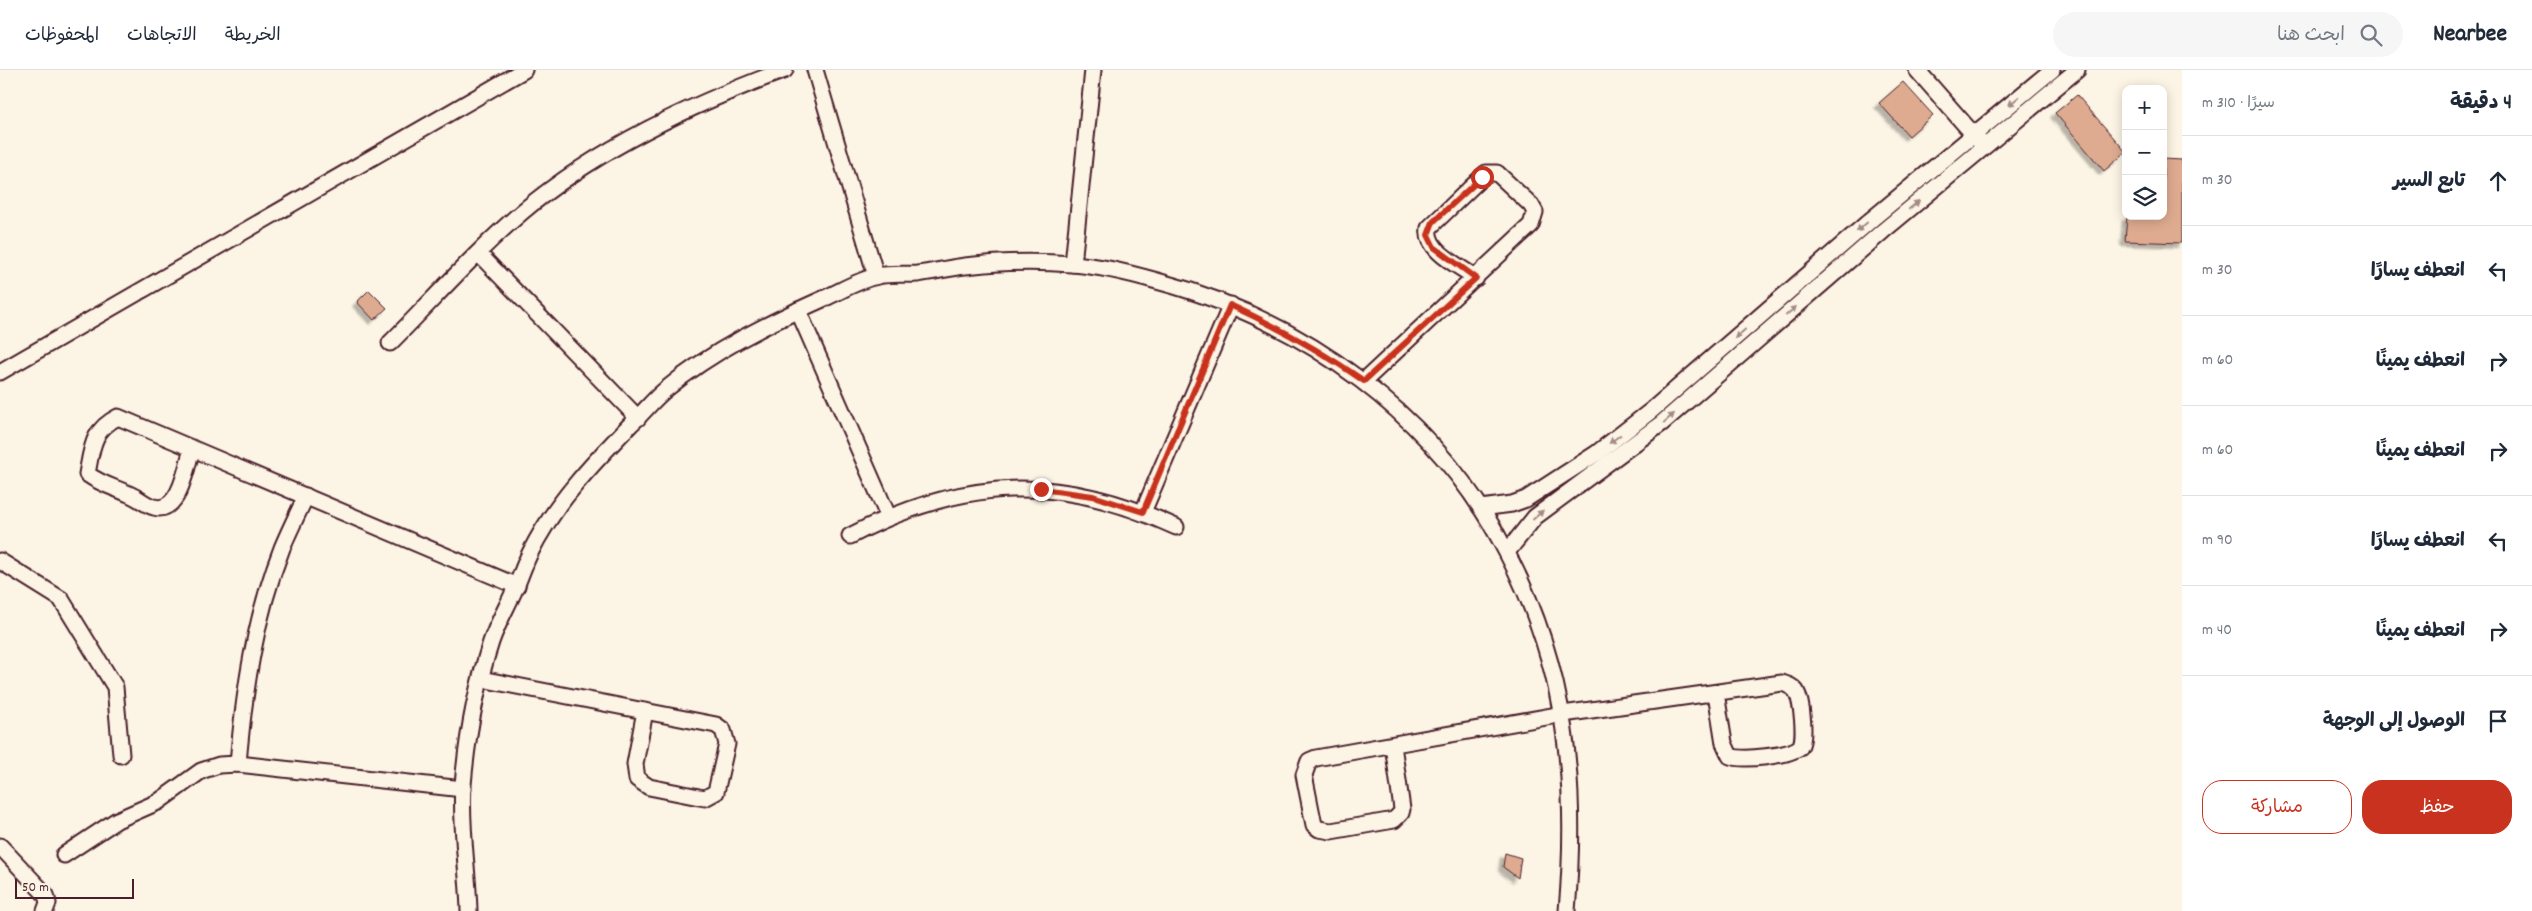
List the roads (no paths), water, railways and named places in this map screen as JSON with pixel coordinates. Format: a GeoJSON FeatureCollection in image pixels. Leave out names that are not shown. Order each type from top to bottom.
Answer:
{"type":"FeatureCollection","features":[{"type":"Feature","properties":{"kind":"street"},"geometry":{"type":"LineString","coordinates":[[0,372],[524,70]]}},
{"type":"Feature","properties":{"kind":"street"},"geometry":{"type":"LineString","coordinates":[[390,343],[523,212],[587,166],[654,126],[726,92],[785,70]]}},
{"type":"Feature","properties":{"kind":"street"},"geometry":{"type":"LineString","coordinates":[[816,70],[876,276]]}},
{"type":"Feature","properties":{"kind":"street"},"geometry":{"type":"LineString","coordinates":[[1073,264],[1093,70]]}},
{"type":"Feature","properties":{"kind":"street"},"geometry":{"type":"LineString","coordinates":[[1917,70],[1984,147]]}},
{"type":"Feature","properties":{"kind":"street"},"geometry":{"type":"LineString","coordinates":[[1481,508],[1512,504],[1526,499],[1568,472],[1652,410],[1872,219],[2052,70]]}},
{"type":"Feature","properties":{"kind":"street"},"geometry":{"type":"LineString","coordinates":[[1507,552],[1535,517],[1662,424],[1883,231],[2077,70]]}},
{"type":"Feature","properties":{"kind":"street"},"geometry":{"type":"LineString","coordinates":[[1364,381],[1476,278],[1532,225],[1535,219],[1531,205],[1497,172],[1486,173],[1429,228],[1428,235],[1434,247],[1476,278]]}},
{"type":"Feature","properties":{"kind":"street"},"geometry":{"type":"LineString","coordinates":[[479,254],[638,418]]}},
{"type":"Feature","properties":{"kind":"street"},"geometry":{"type":"LineString","coordinates":[[469,911],[463,789],[470,732],[492,638],[517,586],[530,552],[558,508],[589,467],[662,392],[705,360],[750,334],[798,310],[876,276],[914,274],[967,266],[1020,263],[1073,264],[1136,275],[1179,286],[1230,305],[1292,335],[1364,381],[1427,441],[1455,473],[1481,508],[1507,552],[1531,604],[1546,650],[1563,714],[1571,786],[1571,857],[1566,911]]}},
{"type":"Feature","properties":{"kind":"street"},"geometry":{"type":"LineString","coordinates":[[1143,512],[1230,305]]}},
{"type":"Feature","properties":{"kind":"street"},"geometry":{"type":"LineString","coordinates":[[798,310],[888,516]]}},
{"type":"Feature","properties":{"kind":"street"},"geometry":{"type":"LineString","coordinates":[[192,448],[176,499],[167,507],[155,508],[131,495],[101,484],[87,474],[94,441],[105,423],[118,417],[192,448],[306,496],[517,586]]}},
{"type":"Feature","properties":{"kind":"street"},"geometry":{"type":"LineString","coordinates":[[1568,472],[1577,486]]}},
{"type":"Feature","properties":{"kind":"street"},"geometry":{"type":"LineString","coordinates":[[850,536],[888,516],[937,499],[989,490],[1041,489],[1084,495],[1143,512],[1176,528]]}},
{"type":"Feature","properties":{"kind":"street"},"geometry":{"type":"LineString","coordinates":[[238,764],[241,720],[256,633],[282,549],[306,496]]}},
{"type":"Feature","properties":{"kind":"street"},"geometry":{"type":"LineString","coordinates":[[0,561],[61,599],[115,687],[121,755]]}},
{"type":"Feature","properties":{"kind":"street"},"geometry":{"type":"LineString","coordinates":[[481,679],[645,711],[716,725],[727,736],[727,744],[716,792],[705,798],[649,787],[637,779],[635,764],[645,711]]}},
{"type":"Feature","properties":{"kind":"street"},"geometry":{"type":"LineString","coordinates":[[1393,745],[1402,808],[1398,817],[1394,820],[1331,831],[1319,829],[1314,825],[1304,776],[1309,761],[1316,758],[1563,714],[1716,693],[1782,684],[1789,685],[1798,696],[1803,742],[1800,747],[1790,752],[1744,759],[1730,756],[1724,743],[1716,693]]}},
{"type":"Feature","properties":{"kind":"street"},"geometry":{"type":"LineString","coordinates":[[64,855],[117,820],[158,802],[201,771],[219,765],[238,764],[463,789]]}},
{"type":"Feature","properties":{"kind":"street"},"geometry":{"type":"LineString","coordinates":[[0,846],[46,895],[48,903],[46,911]]}}]}
